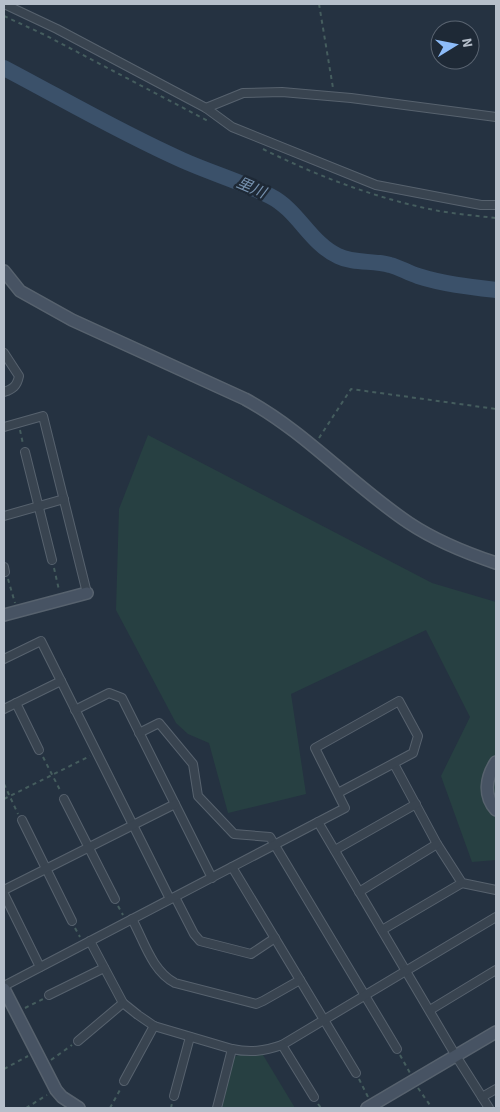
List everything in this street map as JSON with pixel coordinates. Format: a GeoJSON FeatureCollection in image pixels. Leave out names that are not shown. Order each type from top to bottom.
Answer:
{"type":"FeatureCollection","features":[{"type":"Feature","properties":{"kind":"street"},"geometry":{"type":"LineString","coordinates":[[4,4],[57,28],[206,108],[232,126],[376,185],[481,205],[496,205]]}},
{"type":"Feature","properties":{"kind":"street"},"geometry":{"type":"LineString","coordinates":[[206,108],[243,94],[282,92],[334,96],[496,117]]}},
{"type":"Feature","properties":{"kind":"street"},"geometry":{"type":"LineString","coordinates":[[4,271],[20,291],[30,298],[72,320],[245,399],[283,422],[410,523],[464,552],[496,563]]}},
{"type":"Feature","properties":{"kind":"street"},"geometry":{"type":"LineString","coordinates":[[4,353],[19,376],[17,384],[12,390],[4,392]]}},
{"type":"Feature","properties":{"kind":"street"},"geometry":{"type":"LineString","coordinates":[[4,427],[44,416],[87,592],[4,615]]}},
{"type":"Feature","properties":{"kind":"street"},"geometry":{"type":"LineString","coordinates":[[25,452],[52,560]]}},
{"type":"Feature","properties":{"kind":"street"},"geometry":{"type":"LineString","coordinates":[[4,516],[64,499]]}},
{"type":"Feature","properties":{"kind":"street"},"geometry":{"type":"LineString","coordinates":[[4,659],[41,642],[133,825],[172,898],[200,941],[250,954],[275,938]]}},
{"type":"Feature","properties":{"kind":"street"},"geometry":{"type":"LineString","coordinates":[[4,709],[60,681]]}},
{"type":"Feature","properties":{"kind":"street"},"geometry":{"type":"LineString","coordinates":[[75,710],[109,693],[122,698],[212,878]]}},
{"type":"Feature","properties":{"kind":"street"},"geometry":{"type":"LineString","coordinates":[[79,1108],[62,1097],[56,1090],[42,1066],[4,987],[345,808],[315,748],[399,701],[418,736],[414,753],[338,793]]}},
{"type":"Feature","properties":{"kind":"street"},"geometry":{"type":"LineString","coordinates":[[16,703],[39,750]]}},
{"type":"Feature","properties":{"kind":"street"},"geometry":{"type":"LineString","coordinates":[[139,734],[160,723],[193,764],[198,796],[234,834],[270,837],[397,1049]]}},
{"type":"Feature","properties":{"kind":"street"},"geometry":{"type":"LineString","coordinates":[[496,762],[487,781],[487,791],[491,805],[496,810]]}},
{"type":"Feature","properties":{"kind":"street"},"geometry":{"type":"LineString","coordinates":[[394,764],[436,844],[462,883]]}},
{"type":"Feature","properties":{"kind":"street"},"geometry":{"type":"LineString","coordinates":[[64,799],[115,899]]}},
{"type":"Feature","properties":{"kind":"street"},"geometry":{"type":"LineString","coordinates":[[4,890],[175,804]]}},
{"type":"Feature","properties":{"kind":"street"},"geometry":{"type":"LineString","coordinates":[[335,850],[416,804]]}},
{"type":"Feature","properties":{"kind":"street"},"geometry":{"type":"LineString","coordinates":[[22,820],[72,921]]}},
{"type":"Feature","properties":{"kind":"street"},"geometry":{"type":"LineString","coordinates":[[318,822],[456,1056],[489,1108]]}},
{"type":"Feature","properties":{"kind":"street"},"geometry":{"type":"LineString","coordinates":[[359,892],[436,844]]}},
{"type":"Feature","properties":{"kind":"street"},"geometry":{"type":"LineString","coordinates":[[232,867],[356,1073]]}},
{"type":"Feature","properties":{"kind":"street"},"geometry":{"type":"LineString","coordinates":[[382,930],[462,883],[496,890]]}},
{"type":"Feature","properties":{"kind":"street"},"geometry":{"type":"LineString","coordinates":[[4,894],[40,967]]}},
{"type":"Feature","properties":{"kind":"street"},"geometry":{"type":"LineString","coordinates":[[87,943],[104,968],[123,1003],[154,1026],[232,1049],[264,1051],[282,1045],[496,918]]}},
{"type":"Feature","properties":{"kind":"street"},"geometry":{"type":"LineString","coordinates":[[129,920],[156,967],[166,978],[175,983],[256,1004],[300,980]]}},
{"type":"Feature","properties":{"kind":"street"},"geometry":{"type":"LineString","coordinates":[[50,995],[104,968]]}},
{"type":"Feature","properties":{"kind":"street"},"geometry":{"type":"LineString","coordinates":[[430,1010],[496,970]]}},
{"type":"Feature","properties":{"kind":"street"},"geometry":{"type":"LineString","coordinates":[[78,1041],[123,1003]]}},
{"type":"Feature","properties":{"kind":"street"},"geometry":{"type":"LineString","coordinates":[[124,1081],[154,1026]]}},
{"type":"Feature","properties":{"kind":"street"},"geometry":{"type":"LineString","coordinates":[[370,1107],[496,1032]]}},
{"type":"Feature","properties":{"kind":"street"},"geometry":{"type":"LineString","coordinates":[[174,1096],[190,1038]]}},
{"type":"Feature","properties":{"kind":"street"},"geometry":{"type":"LineString","coordinates":[[282,1045],[314,1097]]}},
{"type":"Feature","properties":{"kind":"street"},"geometry":{"type":"LineString","coordinates":[[217,1108],[232,1049]]}},
{"type":"Feature","properties":{"kind":"street"},"geometry":{"type":"LineString","coordinates":[[482,1098],[496,1089]]}},
{"type":"Feature","properties":{"kind":"path"},"geometry":{"type":"LineString","coordinates":[[319,4],[334,96]]}},
{"type":"Feature","properties":{"kind":"path"},"geometry":{"type":"LineString","coordinates":[[314,446],[351,389],[496,409]]}},
{"type":"Feature","properties":{"kind":"path"},"geometry":{"type":"LineString","coordinates":[[18,422],[25,452]]}},
{"type":"Feature","properties":{"kind":"path"},"geometry":{"type":"LineString","coordinates":[[52,560],[61,598]]}},
{"type":"Feature","properties":{"kind":"path"},"geometry":{"type":"LineString","coordinates":[[5,569],[17,610]]}},
{"type":"Feature","properties":{"kind":"path"},"geometry":{"type":"LineString","coordinates":[[39,750],[64,799]]}},
{"type":"Feature","properties":{"kind":"path"},"geometry":{"type":"LineString","coordinates":[[4,799],[96,753]]}},
{"type":"Feature","properties":{"kind":"path"},"geometry":{"type":"LineString","coordinates":[[4,784],[22,820]]}},
{"type":"Feature","properties":{"kind":"path"},"geometry":{"type":"LineString","coordinates":[[115,899],[129,920]]}},
{"type":"Feature","properties":{"kind":"path"},"geometry":{"type":"LineString","coordinates":[[72,921],[87,943]]}},
{"type":"Feature","properties":{"kind":"path"},"geometry":{"type":"LineString","coordinates":[[16,1012],[50,995]]}},
{"type":"Feature","properties":{"kind":"path"},"geometry":{"type":"LineString","coordinates":[[42,1066],[78,1041]]}},
{"type":"Feature","properties":{"kind":"path"},"geometry":{"type":"LineString","coordinates":[[397,1049],[414,1081],[432,1108]]}},
{"type":"Feature","properties":{"kind":"path"},"geometry":{"type":"LineString","coordinates":[[4,1069],[36,1052]]}},
{"type":"Feature","properties":{"kind":"path"},"geometry":{"type":"LineString","coordinates":[[356,1073],[370,1107]]}},
{"type":"Feature","properties":{"kind":"path"},"geometry":{"type":"LineString","coordinates":[[110,1108],[124,1081]]}},
{"type":"Feature","properties":{"kind":"path"},"geometry":{"type":"LineString","coordinates":[[26,1108],[56,1090]]}},
{"type":"Feature","properties":{"kind":"green space"},"geometry":{"type":"Polygon","coordinates":[[[148,435],[432,583],[496,602],[496,860],[472,862],[441,776],[470,717],[426,630],[291,694],[306,794],[228,813],[209,743],[188,734],[176,723],[116,610],[119,509],[148,435]]]}},
{"type":"Feature","properties":{"kind":"green space"},"geometry":{"type":"Polygon","coordinates":[[[241,1054],[263,1055],[295,1108],[222,1108],[234,1057],[241,1054]]]}},
{"type":"Feature","properties":{"kind":"waterway","name":"里川"},"geometry":{"type":"LineString","coordinates":[[4,68],[159,150],[270,196],[288,209],[320,243],[338,256],[350,260],[390,265],[414,275],[437,281],[496,290]]}}]}
